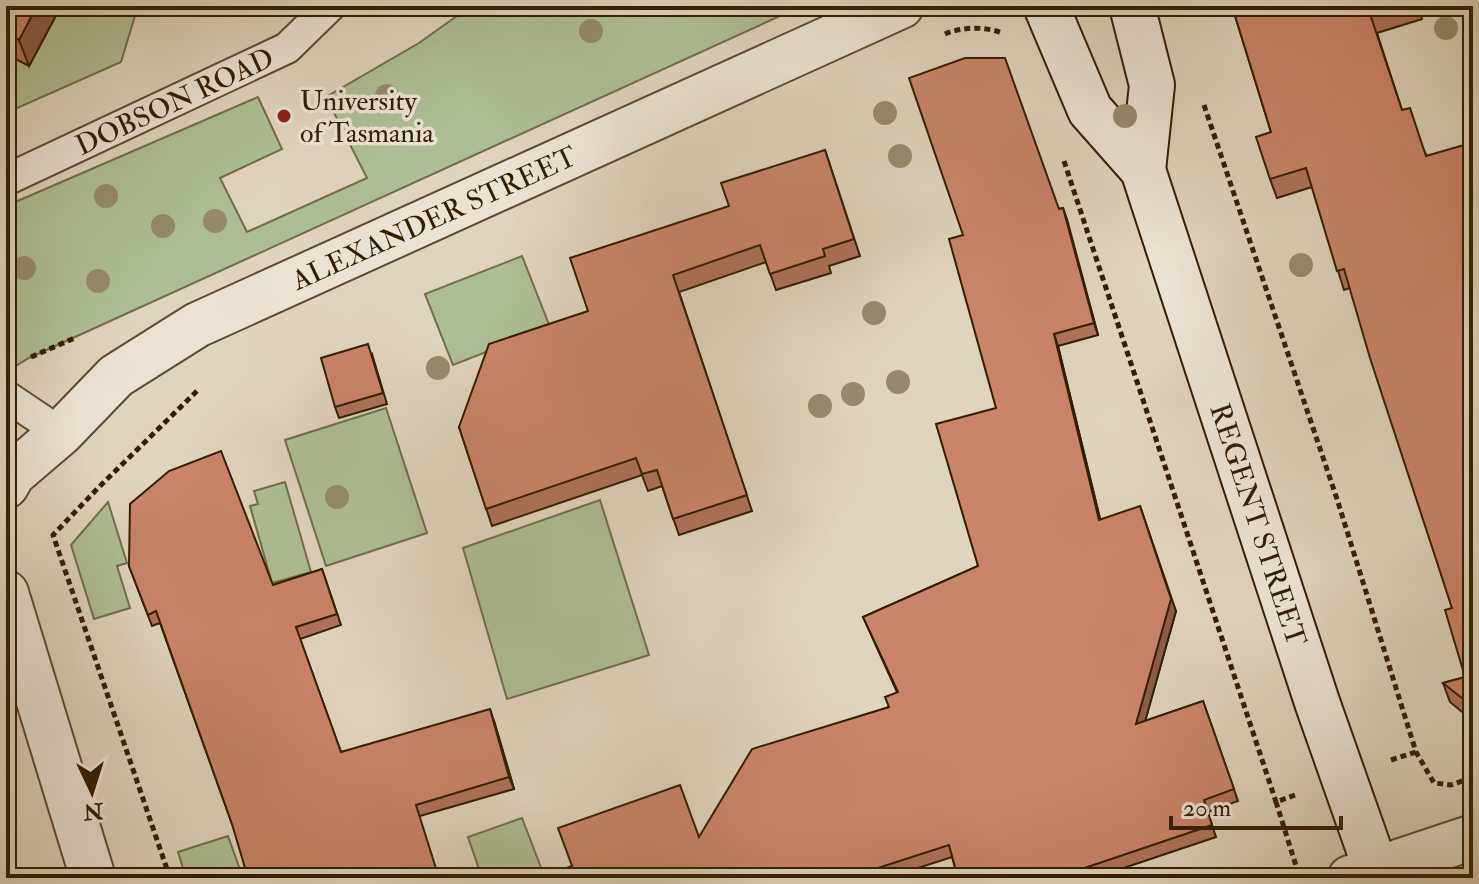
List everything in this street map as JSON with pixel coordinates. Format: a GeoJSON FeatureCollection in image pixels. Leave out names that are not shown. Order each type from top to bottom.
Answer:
{"type":"FeatureCollection","features":[{"type":"Feature","properties":{"kind":"street","name":"ALEXANDER STREET"},"geometry":{"type":"LineString","coordinates":[[6,486],[13,474],[61,433],[116,376],[197,325],[901,6]]}},
{"type":"Feature","properties":{"kind":"street","name":"REGENT STREET"},"geometry":{"type":"LineString","coordinates":[[1046,6],[1090,110],[1143,170],[1317,702],[1368,875]]}},
{"type":"Feature","properties":{"kind":"street","name":"REGENT STREET"},"geometry":{"type":"LineString","coordinates":[[1132,6],[1152,85],[1143,170]]}},
{"type":"Feature","properties":{"kind":"street"},"geometry":{"type":"LineString","coordinates":[[6,593],[93,878]]}},
{"type":"Feature","properties":{"kind":"street"},"geometry":{"type":"LineString","coordinates":[[1368,875],[1473,837]]}},
{"type":"Feature","properties":{"kind":"lane","name":"DOBSON ROAD"},"geometry":{"type":"LineString","coordinates":[[6,180],[287,48],[330,6]]}},
{"type":"Feature","properties":{"kind":"lane"},"geometry":{"type":"LineString","coordinates":[[6,396],[61,433]]}},
{"type":"Feature","properties":{"kind":"path"},"geometry":{"type":"LineString","coordinates":[[932,40],[956,29]]}},
{"type":"Feature","properties":{"kind":"path"},"geometry":{"type":"LineString","coordinates":[[1200,95],[1337,499],[1416,752],[1434,783],[1451,785],[1473,777]]}},
{"type":"Feature","properties":{"kind":"path"},"geometry":{"type":"LineString","coordinates":[[1071,184],[1276,802]]}},
{"type":"Feature","properties":{"kind":"path"},"geometry":{"type":"LineString","coordinates":[[170,878],[53,535],[204,384]]}},
{"type":"Feature","properties":{"kind":"green space"},"geometry":{"type":"Polygon","coordinates":[[[61,6],[138,6],[121,62],[6,113],[6,54],[29,66],[61,6]]]}},
{"type":"Feature","properties":{"kind":"green space"},"geometry":{"type":"Polygon","coordinates":[[[471,6],[802,6],[29,358],[6,372],[6,206],[258,97],[282,149],[220,178],[247,232],[367,178],[326,97],[419,43],[471,6]]]}},
{"type":"Feature","properties":{"kind":"green space"},"geometry":{"type":"Polygon","coordinates":[[[522,256],[550,327],[453,365],[425,294],[522,256]]]}},
{"type":"Feature","properties":{"kind":"green space"},"geometry":{"type":"Polygon","coordinates":[[[386,408],[427,533],[326,566],[285,440],[386,408]]]}},
{"type":"Feature","properties":{"kind":"green space"},"geometry":{"type":"Polygon","coordinates":[[[285,482],[311,572],[272,583],[250,506],[258,504],[254,491],[285,482]]]}},
{"type":"Feature","properties":{"kind":"green space"},"geometry":{"type":"Polygon","coordinates":[[[600,500],[649,655],[507,699],[463,548],[600,500]]]}},
{"type":"Feature","properties":{"kind":"green space"},"geometry":{"type":"Polygon","coordinates":[[[108,502],[127,563],[117,566],[130,608],[94,619],[71,545],[108,502]]]}},
{"type":"Feature","properties":{"kind":"green space"},"geometry":{"type":"Polygon","coordinates":[[[522,818],[545,878],[463,878],[480,872],[468,837],[522,818]]]}},
{"type":"Feature","properties":{"kind":"green space"},"geometry":{"type":"Polygon","coordinates":[[[228,836],[243,878],[186,878],[178,852],[228,836]]]}},
{"type":"Feature","properties":{"kind":"building"},"geometry":{"type":"Polygon","coordinates":[[[6,6],[37,6],[19,40],[6,33],[6,6]]]}},
{"type":"Feature","properties":{"kind":"building"},"geometry":{"type":"Polygon","coordinates":[[[1232,6],[1396,6],[1370,14],[1402,110],[1410,108],[1426,156],[1464,145],[1473,176],[1473,198],[1470,199],[1473,208],[1473,707],[1443,683],[1465,677],[1445,610],[1452,608],[1344,269],[1337,271],[1306,168],[1270,179],[1256,137],[1271,132],[1232,6]]]}},
{"type":"Feature","properties":{"kind":"building"},"geometry":{"type":"Polygon","coordinates":[[[965,58],[1005,58],[1059,209],[1063,208],[1094,323],[1054,334],[1099,520],[1140,506],[1171,599],[1136,724],[1203,701],[1234,789],[1204,800],[1212,825],[1055,878],[1014,878],[1010,874],[998,878],[958,878],[949,845],[847,878],[722,878],[711,871],[713,878],[540,878],[572,866],[558,828],[680,785],[699,837],[752,749],[889,707],[885,697],[898,692],[863,617],[978,566],[936,424],[996,408],[949,239],[963,235],[909,78],[965,58]]]}},
{"type":"Feature","properties":{"kind":"building"},"geometry":{"type":"Polygon","coordinates":[[[825,150],[854,239],[823,249],[825,256],[770,274],[760,245],[673,275],[747,495],[673,519],[657,470],[642,474],[636,458],[486,509],[459,427],[489,344],[588,311],[570,258],[729,206],[721,183],[825,150]]]}},
{"type":"Feature","properties":{"kind":"building"},"geometry":{"type":"Polygon","coordinates":[[[368,344],[383,393],[335,407],[321,358],[368,344]]]}},
{"type":"Feature","properties":{"kind":"building"},"geometry":{"type":"Polygon","coordinates":[[[221,451],[273,585],[322,569],[337,614],[296,627],[341,752],[490,709],[509,777],[416,805],[439,878],[248,878],[232,824],[156,611],[148,615],[129,566],[130,504],[169,471],[221,451]]]}},
{"type":"Feature","properties":{"kind":"place","name":"University of Tasmania"},"geometry":{"type":"Point","coordinates":[284,116]}}]}
